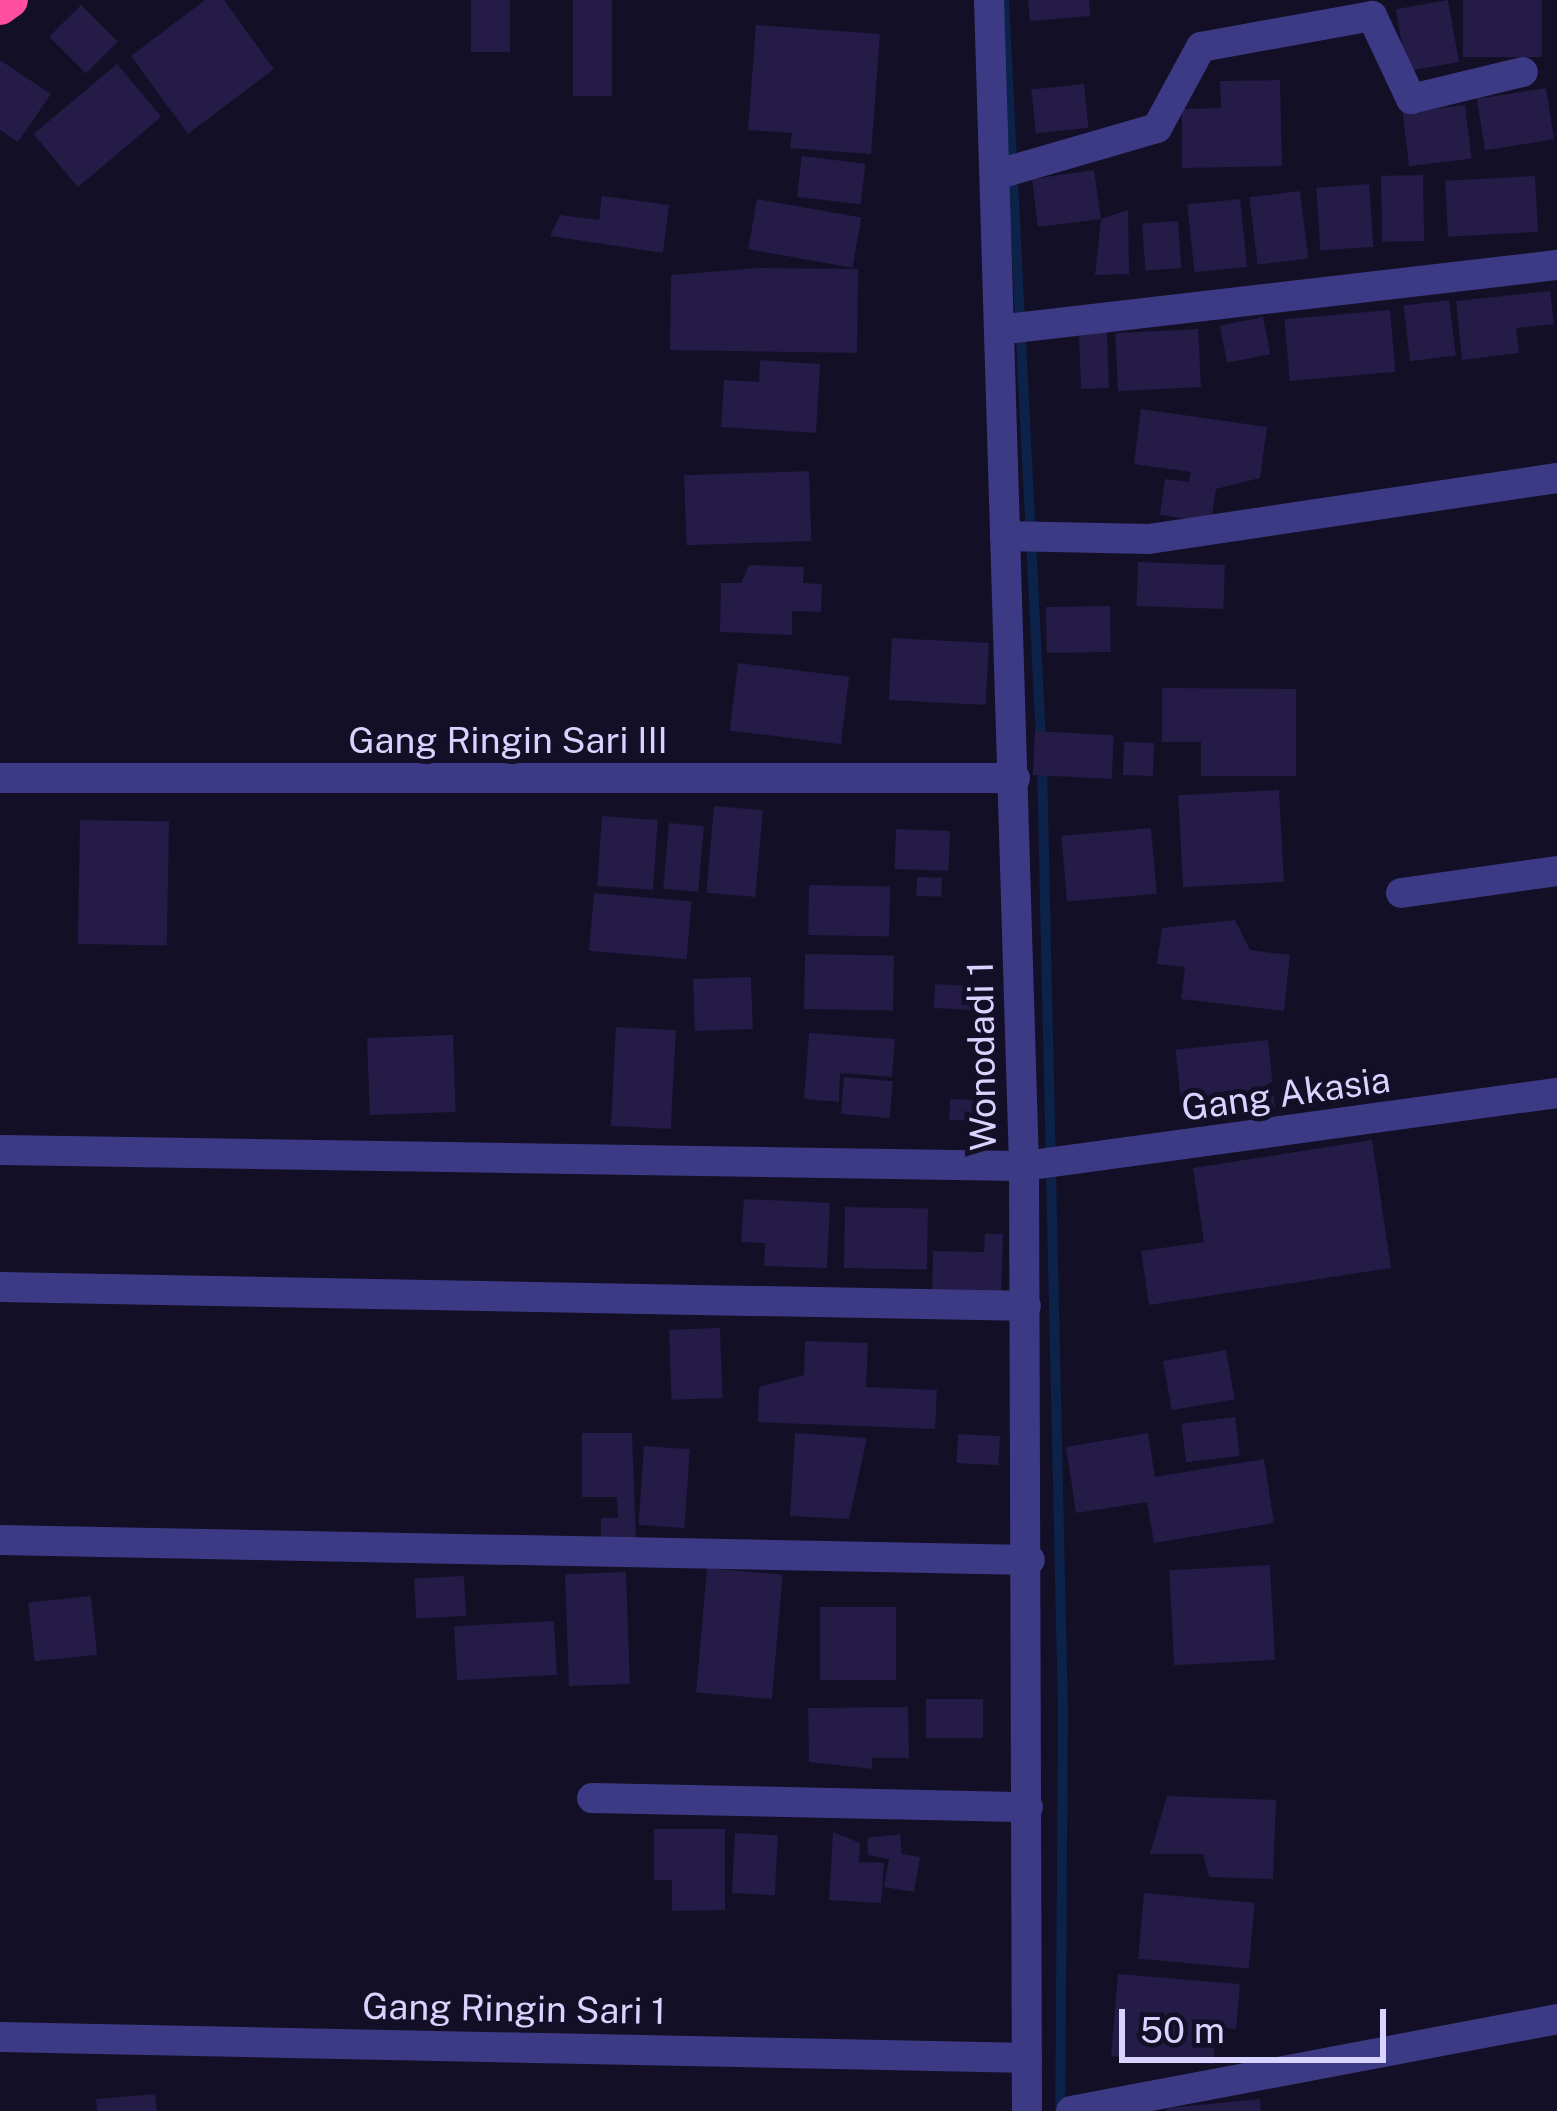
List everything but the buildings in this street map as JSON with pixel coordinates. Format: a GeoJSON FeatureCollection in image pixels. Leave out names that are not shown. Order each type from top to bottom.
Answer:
{"type":"FeatureCollection","features":[{"type":"Feature","properties":{"kind":"highway"},"geometry":{"type":"LineString","coordinates":[[0,7],[10,0]]}},
{"type":"Feature","properties":{"kind":"street","name":"Wonodadi 1"},"geometry":{"type":"LineString","coordinates":[[989,0],[1002,173],[1006,329],[1024,536],[1016,778],[1030,1560],[1027,2111]]}},
{"type":"Feature","properties":{"kind":"street"},"geometry":{"type":"LineString","coordinates":[[1002,173],[1157,128],[1201,46],[1372,16],[1411,99],[1522,72]]}},
{"type":"Feature","properties":{"kind":"street"},"geometry":{"type":"LineString","coordinates":[[1006,329],[1557,265]]}},
{"type":"Feature","properties":{"kind":"street"},"geometry":{"type":"LineString","coordinates":[[1024,536],[1149,538],[1557,478]]}},
{"type":"Feature","properties":{"kind":"street","name":"Gang Ringin Sari III"},"geometry":{"type":"LineString","coordinates":[[0,778],[1016,778]]}},
{"type":"Feature","properties":{"kind":"street"},"geometry":{"type":"LineString","coordinates":[[1401,893],[1557,871]]}},
{"type":"Feature","properties":{"kind":"street","name":"Gang Akasia"},"geometry":{"type":"LineString","coordinates":[[3,1150],[1025,1166],[1557,1093]]}},
{"type":"Feature","properties":{"kind":"street"},"geometry":{"type":"LineString","coordinates":[[0,1287],[1026,1306]]}},
{"type":"Feature","properties":{"kind":"street"},"geometry":{"type":"LineString","coordinates":[[0,1540],[1030,1560]]}},
{"type":"Feature","properties":{"kind":"street"},"geometry":{"type":"LineString","coordinates":[[592,1798],[1028,1807]]}},
{"type":"Feature","properties":{"kind":"street"},"geometry":{"type":"LineString","coordinates":[[1071,2111],[1557,2019]]}},
{"type":"Feature","properties":{"kind":"street","name":"Gang Ringin Sari 1"},"geometry":{"type":"LineString","coordinates":[[0,2037],[1027,2058]]}},
{"type":"Feature","properties":{"kind":"waterway"},"geometry":{"type":"LineString","coordinates":[[1004,0],[1041,740]]}},
{"type":"Feature","properties":{"kind":"waterway"},"geometry":{"type":"LineString","coordinates":[[1042,765],[1063,1716],[1060,2111]]}}]}
